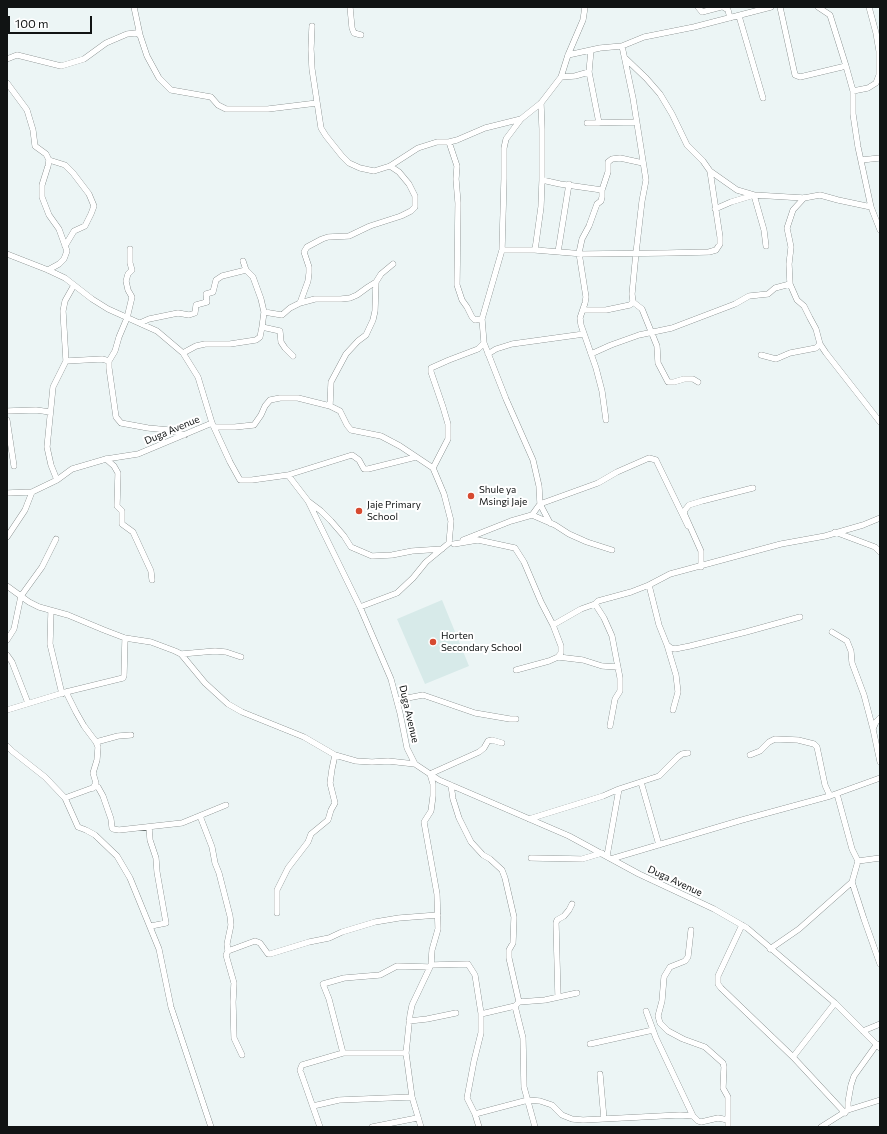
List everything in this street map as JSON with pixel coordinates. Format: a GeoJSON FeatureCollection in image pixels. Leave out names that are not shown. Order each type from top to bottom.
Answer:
{"type":"FeatureCollection","features":[{"type":"Feature","properties":{"kind":"street"},"geometry":{"type":"LineString","coordinates":[[134,7],[140,35],[147,56],[159,78],[171,90],[211,97],[218,105],[226,109],[268,109],[317,103]]}},
{"type":"Feature","properties":{"kind":"street"},"geometry":{"type":"LineString","coordinates":[[350,7],[352,28],[354,33],[361,35]]}},
{"type":"Feature","properties":{"kind":"street"},"geometry":{"type":"LineString","coordinates":[[550,523],[540,504],[539,486],[533,460],[484,344],[482,319],[502,250],[504,148],[506,139],[521,119],[541,103],[561,77],[568,55],[583,20],[585,7]]}},
{"type":"Feature","properties":{"kind":"street"},"geometry":{"type":"LineString","coordinates":[[698,7],[702,12],[722,7],[728,10],[730,18]]}},
{"type":"Feature","properties":{"kind":"street"},"geometry":{"type":"LineString","coordinates":[[568,55],[622,46],[644,37],[694,27],[771,7]]}},
{"type":"Feature","properties":{"kind":"street"},"geometry":{"type":"LineString","coordinates":[[780,7],[795,74],[800,77],[846,66]]}},
{"type":"Feature","properties":{"kind":"street"},"geometry":{"type":"LineString","coordinates":[[818,7],[830,15],[853,91],[853,114],[861,160],[871,207],[880,230]]}},
{"type":"Feature","properties":{"kind":"street"},"geometry":{"type":"LineString","coordinates":[[853,91],[868,88],[876,83],[880,75],[879,51],[869,7]]}},
{"type":"Feature","properties":{"kind":"street"},"geometry":{"type":"LineString","coordinates":[[739,16],[763,98]]}},
{"type":"Feature","properties":{"kind":"street"},"geometry":{"type":"LineString","coordinates":[[312,26],[311,50],[321,128],[342,156],[349,163],[360,168],[374,170],[390,166],[418,148],[438,142],[457,140],[485,128],[521,119]]}},
{"type":"Feature","properties":{"kind":"street"},"geometry":{"type":"LineString","coordinates":[[7,59],[17,55],[61,66],[84,59],[106,43],[127,34],[136,33],[140,35]]}},
{"type":"Feature","properties":{"kind":"street"},"geometry":{"type":"LineString","coordinates":[[622,46],[633,98],[646,180],[636,253],[632,294],[633,302],[642,309],[657,346],[658,363],[668,382],[684,379],[693,379],[698,382]]}},
{"type":"Feature","properties":{"kind":"street"},"geometry":{"type":"LineString","coordinates":[[591,50],[589,72],[599,123]]}},
{"type":"Feature","properties":{"kind":"street"},"geometry":{"type":"LineString","coordinates":[[625,58],[660,94],[672,114],[687,145],[703,161],[710,171],[737,190],[754,195],[804,198],[820,195],[871,207]]}},
{"type":"Feature","properties":{"kind":"street"},"geometry":{"type":"LineString","coordinates":[[561,77],[575,76],[589,72]]}},
{"type":"Feature","properties":{"kind":"street"},"geometry":{"type":"LineString","coordinates":[[7,83],[27,110],[33,130],[35,146],[46,154],[49,160],[42,185],[42,198],[49,215],[59,230],[67,251],[64,260],[48,270]]}},
{"type":"Feature","properties":{"kind":"street"},"geometry":{"type":"LineString","coordinates":[[535,250],[541,207],[541,103]]}},
{"type":"Feature","properties":{"kind":"street"},"geometry":{"type":"LineString","coordinates":[[587,123],[636,122]]}},
{"type":"Feature","properties":{"kind":"street"},"geometry":{"type":"LineString","coordinates":[[449,142],[457,166],[457,285],[462,300],[472,317],[475,320],[482,319]]}},
{"type":"Feature","properties":{"kind":"street"},"geometry":{"type":"LineString","coordinates":[[606,420],[602,391],[596,368],[581,325],[580,318],[586,297],[579,253],[582,239],[589,226],[597,204],[601,201],[608,162],[612,159],[620,158],[643,163]]}},
{"type":"Feature","properties":{"kind":"street"},"geometry":{"type":"LineString","coordinates":[[861,160],[880,158]]}},
{"type":"Feature","properties":{"kind":"street"},"geometry":{"type":"LineString","coordinates":[[49,160],[65,165],[73,172],[89,194],[94,206],[92,214],[85,226],[74,231],[65,246]]}},
{"type":"Feature","properties":{"kind":"street"},"geometry":{"type":"LineString","coordinates":[[300,303],[309,274],[309,267],[304,252],[307,247],[328,237],[348,236],[370,226],[401,216],[411,211],[414,207],[415,196],[409,184],[399,172],[390,166]]}},
{"type":"Feature","properties":{"kind":"street"},"geometry":{"type":"LineString","coordinates":[[502,250],[535,250],[579,253],[636,253],[702,252],[716,250],[720,244],[720,237],[710,171]]}},
{"type":"Feature","properties":{"kind":"street"},"geometry":{"type":"LineString","coordinates":[[542,180],[602,190]]}},
{"type":"Feature","properties":{"kind":"street"},"geometry":{"type":"LineString","coordinates":[[558,252],[569,184]]}},
{"type":"Feature","properties":{"kind":"street"},"geometry":{"type":"LineString","coordinates":[[716,209],[731,202],[754,195]]}},
{"type":"Feature","properties":{"kind":"street"},"geometry":{"type":"LineString","coordinates":[[754,195],[764,230],[766,246]]}},
{"type":"Feature","properties":{"kind":"street"},"geometry":{"type":"LineString","coordinates":[[804,198],[793,210],[787,228],[791,247],[790,284],[796,300],[804,306],[816,329],[820,344],[880,422]]}},
{"type":"Feature","properties":{"kind":"street"},"geometry":{"type":"LineString","coordinates":[[130,249],[130,263],[132,270],[128,274],[126,281],[128,290],[132,297],[127,318],[115,351],[109,361],[116,417],[120,423],[169,430],[185,435]]}},
{"type":"Feature","properties":{"kind":"street"},"geometry":{"type":"LineString","coordinates":[[7,254],[48,270],[74,285],[92,299],[127,318],[157,331],[183,352],[198,377],[214,425],[235,428],[254,425],[270,400],[280,398],[298,398],[330,406],[340,412],[351,430],[381,436],[400,446],[433,468],[444,494],[451,521],[451,543]]}},
{"type":"Feature","properties":{"kind":"street"},"geometry":{"type":"LineString","coordinates":[[183,352],[205,344],[230,344],[256,340],[260,337],[264,312],[262,299],[253,277],[246,270],[243,261]]}},
{"type":"Feature","properties":{"kind":"street"},"geometry":{"type":"LineString","coordinates":[[264,312],[282,315],[290,308],[300,303],[315,299],[350,298],[376,282],[381,274],[393,264]]}},
{"type":"Feature","properties":{"kind":"street"},"geometry":{"type":"LineString","coordinates":[[140,324],[149,319],[178,313],[189,315],[195,313],[196,305],[207,302],[206,294],[213,292],[216,280],[222,276],[246,270]]}},
{"type":"Feature","properties":{"kind":"street"},"geometry":{"type":"LineString","coordinates":[[330,406],[331,382],[346,354],[366,335],[373,320],[375,311],[376,282]]}},
{"type":"Feature","properties":{"kind":"street"},"geometry":{"type":"LineString","coordinates":[[591,354],[611,344],[652,332],[672,328],[735,304],[750,296],[768,294],[775,288],[790,284]]}},
{"type":"Feature","properties":{"kind":"street"},"geometry":{"type":"LineString","coordinates":[[57,480],[51,465],[47,447],[50,412],[53,387],[66,361],[63,311],[65,301],[74,285]]}},
{"type":"Feature","properties":{"kind":"street"},"geometry":{"type":"LineString","coordinates":[[583,310],[606,310],[630,305],[633,302]]}},
{"type":"Feature","properties":{"kind":"street"},"geometry":{"type":"LineString","coordinates":[[262,327],[280,331],[281,342],[284,348],[293,356]]}},
{"type":"Feature","properties":{"kind":"street"},"geometry":{"type":"LineString","coordinates":[[488,354],[496,349],[512,344],[584,334]]}},
{"type":"Feature","properties":{"kind":"street"},"geometry":{"type":"LineString","coordinates":[[433,468],[448,439],[448,424],[431,372],[432,368],[473,351],[484,344]]}},
{"type":"Feature","properties":{"kind":"street"},"geometry":{"type":"LineString","coordinates":[[761,355],[776,359],[790,353],[816,348],[820,344]]}},
{"type":"Feature","properties":{"kind":"street"},"geometry":{"type":"LineString","coordinates":[[66,361],[102,359],[109,361]]}},
{"type":"Feature","properties":{"kind":"street"},"geometry":{"type":"LineString","coordinates":[[7,411],[36,410],[50,412]]}},
{"type":"Feature","properties":{"kind":"street"},"geometry":{"type":"LineString","coordinates":[[7,420],[14,466]]}},
{"type":"Feature","properties":{"kind":"street","name":"Duga Avenue"},"geometry":{"type":"LineString","coordinates":[[7,493],[32,492],[57,480],[72,469],[106,459],[116,459],[138,454],[214,425],[230,462],[240,480],[252,480],[288,474],[308,502],[360,607],[391,679],[407,748],[416,764],[439,780],[569,836],[714,909],[742,925],[835,1003],[878,1046]]}},
{"type":"Feature","properties":{"kind":"street"},"geometry":{"type":"LineString","coordinates":[[288,474],[352,454],[364,468],[368,469],[416,457]]}},
{"type":"Feature","properties":{"kind":"street"},"geometry":{"type":"LineString","coordinates":[[360,607],[397,593],[413,578],[426,562],[451,543],[532,515],[540,504],[598,483],[617,472],[649,458],[656,460],[688,526]]}},
{"type":"Feature","properties":{"kind":"street"},"geometry":{"type":"LineString","coordinates":[[106,459],[114,466],[118,473],[117,506],[122,511],[122,524],[133,532],[151,572],[152,580]]}},
{"type":"Feature","properties":{"kind":"street"},"geometry":{"type":"LineString","coordinates":[[701,567],[701,551],[684,513],[685,510],[689,505],[753,488]]}},
{"type":"Feature","properties":{"kind":"street"},"geometry":{"type":"LineString","coordinates":[[7,537],[25,510],[32,492]]}},
{"type":"Feature","properties":{"kind":"street"},"geometry":{"type":"LineString","coordinates":[[308,502],[322,511],[344,536],[351,547],[372,556],[443,549]]}},
{"type":"Feature","properties":{"kind":"street"},"geometry":{"type":"LineString","coordinates":[[532,515],[587,542],[612,550]]}},
{"type":"Feature","properties":{"kind":"street"},"geometry":{"type":"LineString","coordinates":[[553,625],[581,609],[595,604],[598,601],[631,592],[670,574],[701,567],[781,544],[863,525],[880,518]]}},
{"type":"Feature","properties":{"kind":"street"},"geometry":{"type":"LineString","coordinates":[[836,532],[875,547],[880,552]]}},
{"type":"Feature","properties":{"kind":"street"},"geometry":{"type":"LineString","coordinates":[[7,640],[14,629],[21,596],[42,567],[56,539]]}},
{"type":"Feature","properties":{"kind":"street"},"geometry":{"type":"LineString","coordinates":[[451,543],[478,540],[515,548],[524,562],[541,602],[553,625],[561,646],[561,653],[558,657]]}},
{"type":"Feature","properties":{"kind":"street"},"geometry":{"type":"LineString","coordinates":[[649,585],[659,625],[676,675],[678,692],[673,710]]}},
{"type":"Feature","properties":{"kind":"street"},"geometry":{"type":"LineString","coordinates":[[7,586],[39,607],[68,615],[125,638],[151,642],[181,654],[205,683],[228,704],[242,712],[304,737],[336,755],[356,761],[388,761],[416,764]]}},
{"type":"Feature","properties":{"kind":"street"},"geometry":{"type":"LineString","coordinates":[[595,604],[604,618],[612,636],[620,678],[620,691],[615,699],[610,726]]}},
{"type":"Feature","properties":{"kind":"street"},"geometry":{"type":"LineString","coordinates":[[51,611],[50,644],[64,693],[84,726],[96,742],[98,753],[93,773],[96,783],[93,788]]}},
{"type":"Feature","properties":{"kind":"street"},"geometry":{"type":"LineString","coordinates":[[667,645],[675,649],[690,646],[800,617]]}},
{"type":"Feature","properties":{"kind":"street"},"geometry":{"type":"LineString","coordinates":[[832,632],[847,641],[851,651],[852,663],[864,695],[880,762]]}},
{"type":"Feature","properties":{"kind":"street"},"geometry":{"type":"LineString","coordinates":[[7,710],[64,693],[123,678],[125,638]]}},
{"type":"Feature","properties":{"kind":"street"},"geometry":{"type":"LineString","coordinates":[[181,654],[215,651],[226,652],[241,657]]}},
{"type":"Feature","properties":{"kind":"street"},"geometry":{"type":"LineString","coordinates":[[7,655],[12,662],[28,703]]}},
{"type":"Feature","properties":{"kind":"street"},"geometry":{"type":"LineString","coordinates":[[516,670],[558,657],[584,660],[602,666],[618,667]]}},
{"type":"Feature","properties":{"kind":"street"},"geometry":{"type":"LineString","coordinates":[[397,700],[423,695],[475,713],[510,720],[516,719]]}},
{"type":"Feature","properties":{"kind":"street"},"geometry":{"type":"LineString","coordinates":[[873,729],[876,722],[880,718]]}},
{"type":"Feature","properties":{"kind":"street"},"geometry":{"type":"LineString","coordinates":[[96,742],[118,736],[131,735]]}},
{"type":"Feature","properties":{"kind":"street"},"geometry":{"type":"LineString","coordinates":[[750,755],[760,751],[769,742],[775,739],[798,740],[814,744],[817,747],[825,785],[830,796]]}},
{"type":"Feature","properties":{"kind":"street"},"geometry":{"type":"LineString","coordinates":[[420,1127],[412,1097],[406,1053],[412,1005],[430,966],[432,950],[438,929],[437,894],[424,822],[431,811],[433,796],[433,784],[430,774],[479,752],[484,748],[488,741],[492,740],[502,743]]}},
{"type":"Feature","properties":{"kind":"street"},"geometry":{"type":"LineString","coordinates":[[7,746],[12,752],[45,777],[66,798],[78,826],[95,836],[117,856],[130,878],[151,926],[159,949],[166,986],[180,1037],[193,1071],[211,1127]]}},
{"type":"Feature","properties":{"kind":"street"},"geometry":{"type":"LineString","coordinates":[[529,819],[597,798],[659,776],[678,757],[688,752]]}},
{"type":"Feature","properties":{"kind":"street"},"geometry":{"type":"LineString","coordinates":[[277,913],[277,890],[285,874],[308,842],[311,834],[328,820],[335,803],[330,783],[336,755]]}},
{"type":"Feature","properties":{"kind":"street"},"geometry":{"type":"LineString","coordinates":[[531,858],[582,859],[607,856],[659,845],[837,794],[880,778]]}},
{"type":"Feature","properties":{"kind":"street"},"geometry":{"type":"LineString","coordinates":[[641,782],[659,845]]}},
{"type":"Feature","properties":{"kind":"street"},"geometry":{"type":"LineString","coordinates":[[451,785],[453,799],[459,818],[471,842],[483,855],[502,870],[505,878],[514,917],[513,943],[509,950],[509,958],[519,1002]]}},
{"type":"Feature","properties":{"kind":"street"},"geometry":{"type":"LineString","coordinates":[[66,798],[95,787],[100,788],[111,819],[113,830],[182,823],[226,805]]}},
{"type":"Feature","properties":{"kind":"street"},"geometry":{"type":"LineString","coordinates":[[607,856],[619,789]]}},
{"type":"Feature","properties":{"kind":"street"},"geometry":{"type":"LineString","coordinates":[[770,949],[799,929],[852,882],[858,861],[848,835],[837,794]]}},
{"type":"Feature","properties":{"kind":"street"},"geometry":{"type":"LineString","coordinates":[[200,816],[212,847],[231,920],[227,944],[228,951],[226,955],[234,983],[234,1038],[242,1055]]}},
{"type":"Feature","properties":{"kind":"street"},"geometry":{"type":"LineString","coordinates":[[149,827],[150,840],[156,858],[166,923],[151,926]]}},
{"type":"Feature","properties":{"kind":"street"},"geometry":{"type":"LineString","coordinates":[[858,861],[880,858]]}},
{"type":"Feature","properties":{"kind":"street"},"geometry":{"type":"LineString","coordinates":[[852,882],[880,964]]}},
{"type":"Feature","properties":{"kind":"street"},"geometry":{"type":"LineString","coordinates":[[558,997],[556,923],[557,920],[564,916],[572,904]]}},
{"type":"Feature","properties":{"kind":"street"},"geometry":{"type":"LineString","coordinates":[[228,951],[255,941],[260,943],[268,954],[270,954],[309,942],[329,938],[342,932],[375,922],[399,918],[438,915]]}},
{"type":"Feature","properties":{"kind":"street"},"geometry":{"type":"LineString","coordinates":[[742,925],[718,976],[718,984],[847,1112]]}},
{"type":"Feature","properties":{"kind":"street"},"geometry":{"type":"LineString","coordinates":[[691,930],[688,957],[685,961],[670,967],[664,977],[662,1001],[658,1016],[660,1023],[668,1031],[705,1047],[723,1063],[723,1088],[728,1098],[728,1127]]}},
{"type":"Feature","properties":{"kind":"street"},"geometry":{"type":"LineString","coordinates":[[343,1053],[324,984],[344,978],[380,975],[397,966],[468,964],[475,975],[481,1014],[481,1033],[467,1098],[475,1114],[479,1127]]}},
{"type":"Feature","properties":{"kind":"street"},"geometry":{"type":"LineString","coordinates":[[481,1014],[515,1006],[519,1002],[544,1000],[576,993]]}},
{"type":"Feature","properties":{"kind":"street"},"geometry":{"type":"LineString","coordinates":[[792,1057],[835,1003]]}},
{"type":"Feature","properties":{"kind":"street"},"geometry":{"type":"LineString","coordinates":[[515,1006],[522,1038],[524,1088],[535,1127]]}},
{"type":"Feature","properties":{"kind":"street"},"geometry":{"type":"LineString","coordinates":[[646,1011],[653,1030],[693,1116],[701,1122],[718,1118],[728,1120]]}},
{"type":"Feature","properties":{"kind":"street"},"geometry":{"type":"LineString","coordinates":[[409,1021],[456,1013]]}},
{"type":"Feature","properties":{"kind":"street"},"geometry":{"type":"LineString","coordinates":[[863,1031],[880,1024]]}},
{"type":"Feature","properties":{"kind":"street"},"geometry":{"type":"LineString","coordinates":[[590,1044],[653,1030]]}},
{"type":"Feature","properties":{"kind":"street"},"geometry":{"type":"LineString","coordinates":[[847,1112],[851,1085],[854,1076],[878,1046]]}},
{"type":"Feature","properties":{"kind":"street"},"geometry":{"type":"LineString","coordinates":[[320,1127],[300,1070],[302,1065],[343,1053],[406,1053]]}},
{"type":"Feature","properties":{"kind":"street"},"geometry":{"type":"LineString","coordinates":[[600,1074],[604,1119]]}},
{"type":"Feature","properties":{"kind":"street"},"geometry":{"type":"LineString","coordinates":[[313,1106],[339,1100],[412,1097]]}},
{"type":"Feature","properties":{"kind":"street"},"geometry":{"type":"LineString","coordinates":[[475,1114],[528,1100],[540,1101],[552,1105],[562,1115],[572,1119],[583,1120],[680,1115],[693,1116]]}},
{"type":"Feature","properties":{"kind":"street"},"geometry":{"type":"LineString","coordinates":[[821,1127],[847,1112],[880,1100]]}},
{"type":"Feature","properties":{"kind":"street"},"geometry":{"type":"LineString","coordinates":[[372,1127],[418,1118]]}},
{"type":"Feature","properties":{"kind":"street"},"geometry":{"type":"LineString","coordinates":[[583,1120],[584,1127]]}},
{"type":"Feature","properties":{"kind":"shaded area","name":"Horten Secondary School"},"geometry":{"type":"Polygon","coordinates":[[[442,600],[469,666],[425,684],[397,619],[442,600]]]}},
{"type":"Feature","properties":{"kind":"place","name":"Shule ya Msingi Jaje"},"geometry":{"type":"Point","coordinates":[471,496]}},
{"type":"Feature","properties":{"kind":"place","name":"Jaje Primary School"},"geometry":{"type":"Point","coordinates":[359,511]}},
{"type":"Feature","properties":{"kind":"place","name":"Horten Secondary School"},"geometry":{"type":"Point","coordinates":[433,642]}}]}
